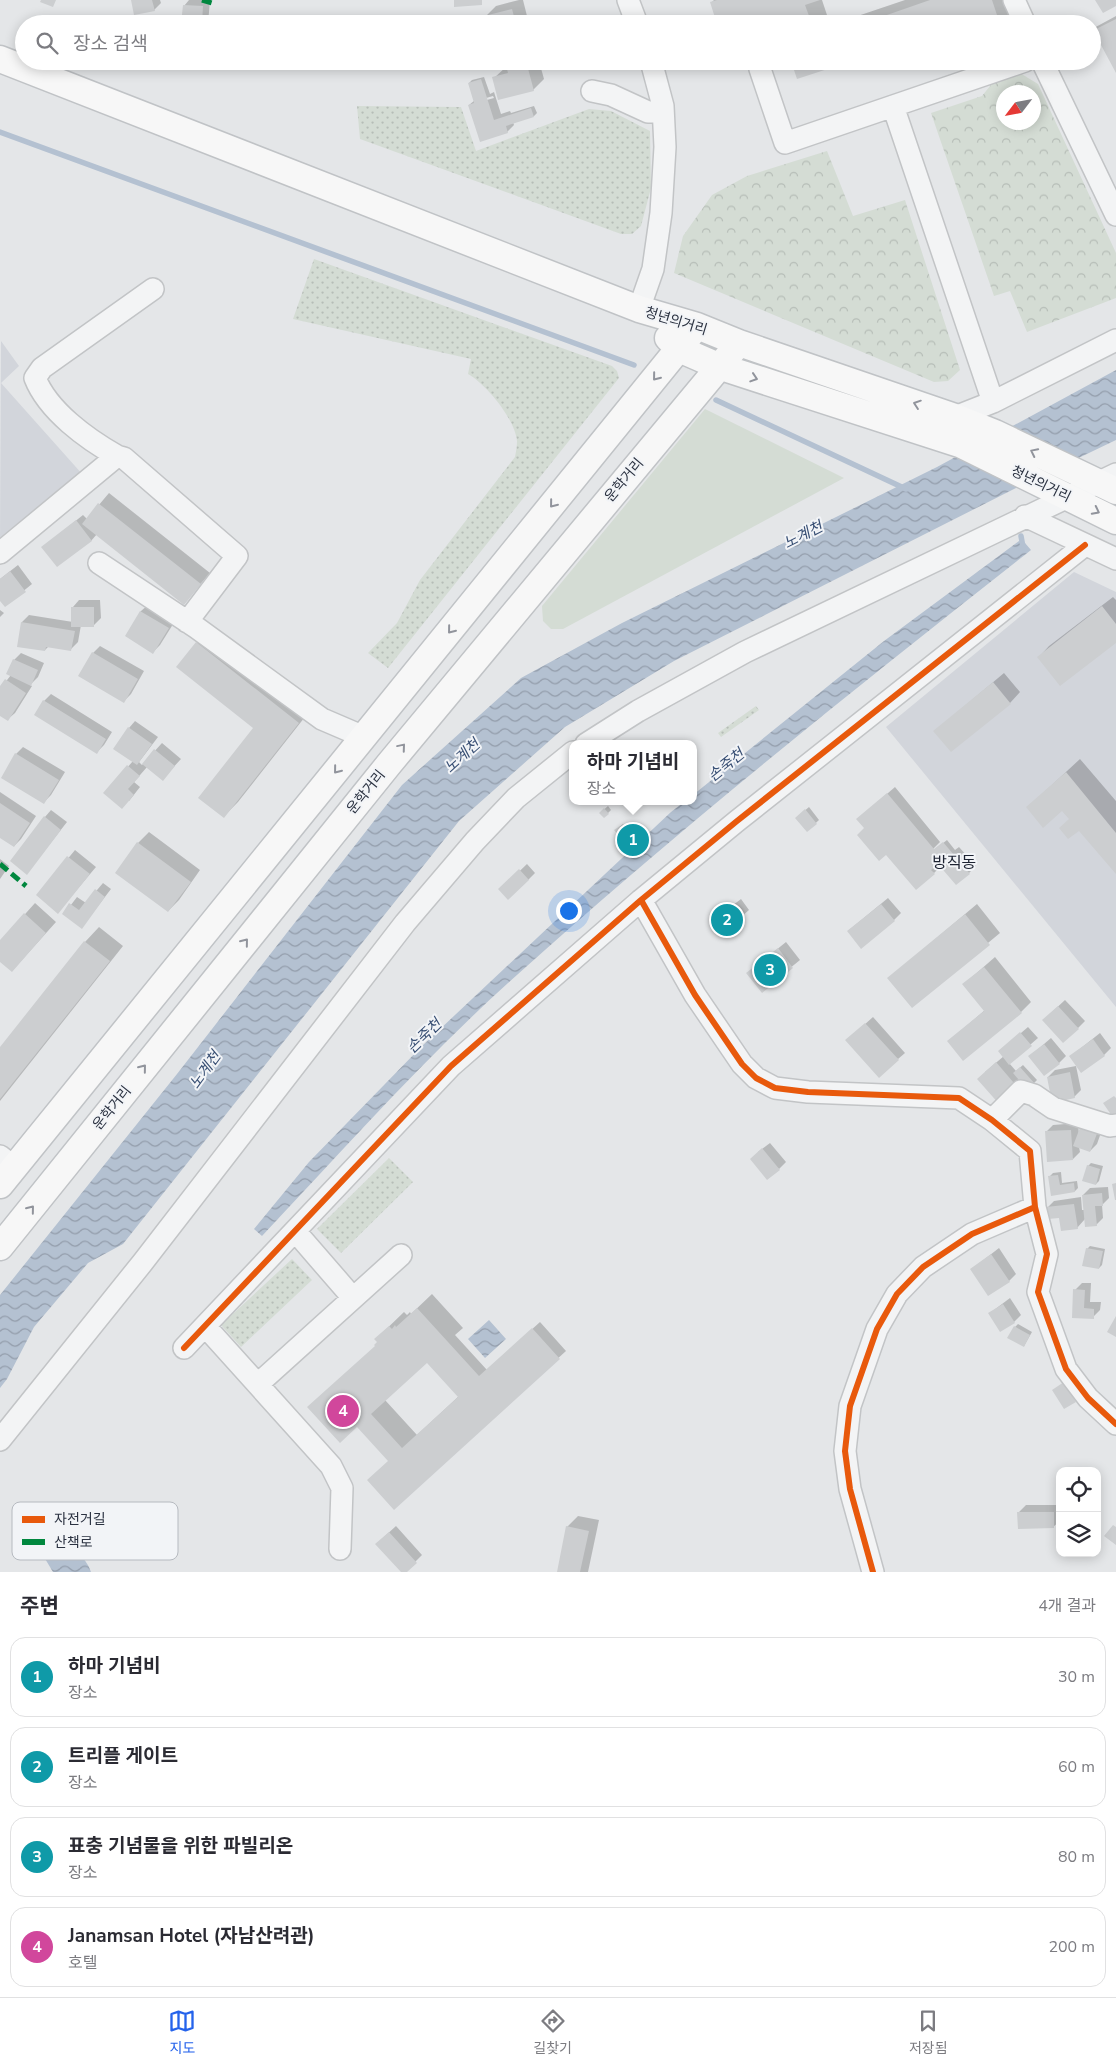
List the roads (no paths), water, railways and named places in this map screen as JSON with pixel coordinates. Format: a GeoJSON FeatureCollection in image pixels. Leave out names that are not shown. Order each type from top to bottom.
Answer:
{"type":"FeatureCollection","features":[{"type":"Feature","properties":{"kind":"main road"},"geometry":{"type":"LineString","coordinates":[[0,60],[15,66]]}},
{"type":"Feature","properties":{"kind":"main road"},"geometry":{"type":"LineString","coordinates":[[26,70],[639,309]]}},
{"type":"Feature","properties":{"kind":"main road","name":"청년의거리"},"geometry":{"type":"LineString","coordinates":[[639,309],[697,326],[739,343],[955,417],[996,433],[1072,470],[1110,482]]}},
{"type":"Feature","properties":{"kind":"main road","name":"청년의거리"},"geometry":{"type":"LineString","coordinates":[[639,309],[679,348],[718,366],[962,445],[1116,521]]}},
{"type":"Feature","properties":{"kind":"main road"},"geometry":{"type":"LineString","coordinates":[[5,1169],[364,737],[697,326]]}},
{"type":"Feature","properties":{"kind":"main road","name":"운학거리"},"geometry":{"type":"LineString","coordinates":[[0,1247],[395,756],[739,343]]}},
{"type":"Feature","properties":{"kind":"street"},"geometry":{"type":"LineString","coordinates":[[628,0],[633,15]]}},
{"type":"Feature","properties":{"kind":"street"},"geometry":{"type":"LineString","coordinates":[[1014,0],[1021,15]]}},
{"type":"Feature","properties":{"kind":"street"},"geometry":{"type":"LineString","coordinates":[[639,309],[652,269],[661,213],[665,146],[663,112],[653,70]]}},
{"type":"Feature","properties":{"kind":"street"},"geometry":{"type":"LineString","coordinates":[[760,70],[785,143],[999,70]]}},
{"type":"Feature","properties":{"kind":"street"},"geometry":{"type":"LineString","coordinates":[[1046,70],[1116,215]]}},
{"type":"Feature","properties":{"kind":"street"},"geometry":{"type":"LineString","coordinates":[[592,91],[611,95],[648,112],[663,112]]}},
{"type":"Feature","properties":{"kind":"street"},"geometry":{"type":"LineString","coordinates":[[893,106],[992,402]]}},
{"type":"Feature","properties":{"kind":"street"},"geometry":{"type":"LineString","coordinates":[[153,288],[42,368],[35,378],[39,389],[63,416],[92,442],[124,458],[237,556],[188,622]]}},
{"type":"Feature","properties":{"kind":"street"},"geometry":{"type":"LineString","coordinates":[[955,417],[992,402],[1116,340]]}},
{"type":"Feature","properties":{"kind":"street"},"geometry":{"type":"LineString","coordinates":[[0,553],[117,456]]}},
{"type":"Feature","properties":{"kind":"street"},"geometry":{"type":"LineString","coordinates":[[592,740],[638,711],[745,652],[1025,516],[1068,497],[1110,482]]}},
{"type":"Feature","properties":{"kind":"street"},"geometry":{"type":"LineString","coordinates":[[1025,516],[1116,559]]}},
{"type":"Feature","properties":{"kind":"street"},"geometry":{"type":"LineString","coordinates":[[184,1348],[451,1066],[641,900],[737,821],[1085,545]]}},
{"type":"Feature","properties":{"kind":"street"},"geometry":{"type":"LineString","coordinates":[[98,563],[188,622],[322,719],[364,737]]}},
{"type":"Feature","properties":{"kind":"street"},"geometry":{"type":"LineString","coordinates":[[0,1440],[143,1262],[405,923],[475,841],[516,798],[569,755]]}},
{"type":"Feature","properties":{"kind":"street"},"geometry":{"type":"LineString","coordinates":[[641,900],[695,995],[742,1064],[756,1078],[775,1088],[808,1092],[959,1098],[992,1120],[1030,1151],[1035,1207],[1047,1254],[1038,1292],[1066,1369],[1088,1398],[1116,1424]]}},
{"type":"Feature","properties":{"kind":"street"},"geometry":{"type":"LineString","coordinates":[[992,1120],[1021,1091],[1034,1095],[1053,1108],[1110,1126],[1116,1125]]}},
{"type":"Feature","properties":{"kind":"street"},"geometry":{"type":"LineString","coordinates":[[872,1572],[850,1489],[845,1451],[850,1406],[877,1329],[898,1294],[923,1267],[972,1234],[1035,1207]]}},
{"type":"Feature","properties":{"kind":"street"},"geometry":{"type":"LineString","coordinates":[[295,1231],[353,1298]]}},
{"type":"Feature","properties":{"kind":"street"},"geometry":{"type":"LineString","coordinates":[[258,1384],[401,1255]]}},
{"type":"Feature","properties":{"kind":"street"},"geometry":{"type":"LineString","coordinates":[[205,1326],[331,1466],[342,1488],[340,1549]]}},
{"type":"Feature","properties":{"kind":"water","name":"노계천"},"geometry":{"type":"Polygon","coordinates":[[[1116,370],[1116,440],[1012,490],[674,661],[565,727],[459,821],[123,1244],[88,1263],[34,1327],[7,1379],[0,1388],[0,1295],[177,1074],[402,785],[521,678],[622,623],[937,467],[1116,370]]]}},
{"type":"Feature","properties":{"kind":"water"},"geometry":{"type":"Polygon","coordinates":[[[1019,541],[1025,543],[1031,550],[766,762],[571,926],[444,1044],[262,1236],[254,1229],[309,1162],[422,1046],[671,812],[680,805],[697,805],[697,792],[884,641],[1019,541]]]}},
{"type":"Feature","properties":{"kind":"water"},"geometry":{"type":"Polygon","coordinates":[[[489,1320],[506,1339],[485,1358],[468,1339],[489,1320]]]}},
{"type":"Feature","properties":{"kind":"water"},"geometry":{"type":"Polygon","coordinates":[[[46,1560],[84,1560],[91,1572],[53,1572],[46,1560]]]}},
{"type":"Feature","properties":{"kind":"waterway"},"geometry":{"type":"LineString","coordinates":[[0,132],[634,365]]}},
{"type":"Feature","properties":{"kind":"waterway"},"geometry":{"type":"LineString","coordinates":[[716,400],[906,489]]}},
{"type":"Feature","properties":{"kind":"waterway","name":"손죽천"},"geometry":{"type":"LineString","coordinates":[[1021,536],[1023,547],[1021,549]]}},
{"type":"Feature","properties":{"kind":"place","name":"하마 기념비"},"geometry":{"type":"Point","coordinates":[633,840]}},
{"type":"Feature","properties":{"kind":"place","name":"트리플 게이트"},"geometry":{"type":"Point","coordinates":[727,920]}},
{"type":"Feature","properties":{"kind":"place","name":"표충 기념물을 위한 파빌리온"},"geometry":{"type":"Point","coordinates":[770,970]}},
{"type":"Feature","properties":{"kind":"place","name":"Janamsan Hotel (자남산려관)"},"geometry":{"type":"Point","coordinates":[343,1411]}},
{"type":"Feature","properties":{"kind":"district","name":"방직동"},"geometry":{"type":"Point","coordinates":[954,863]}}]}
